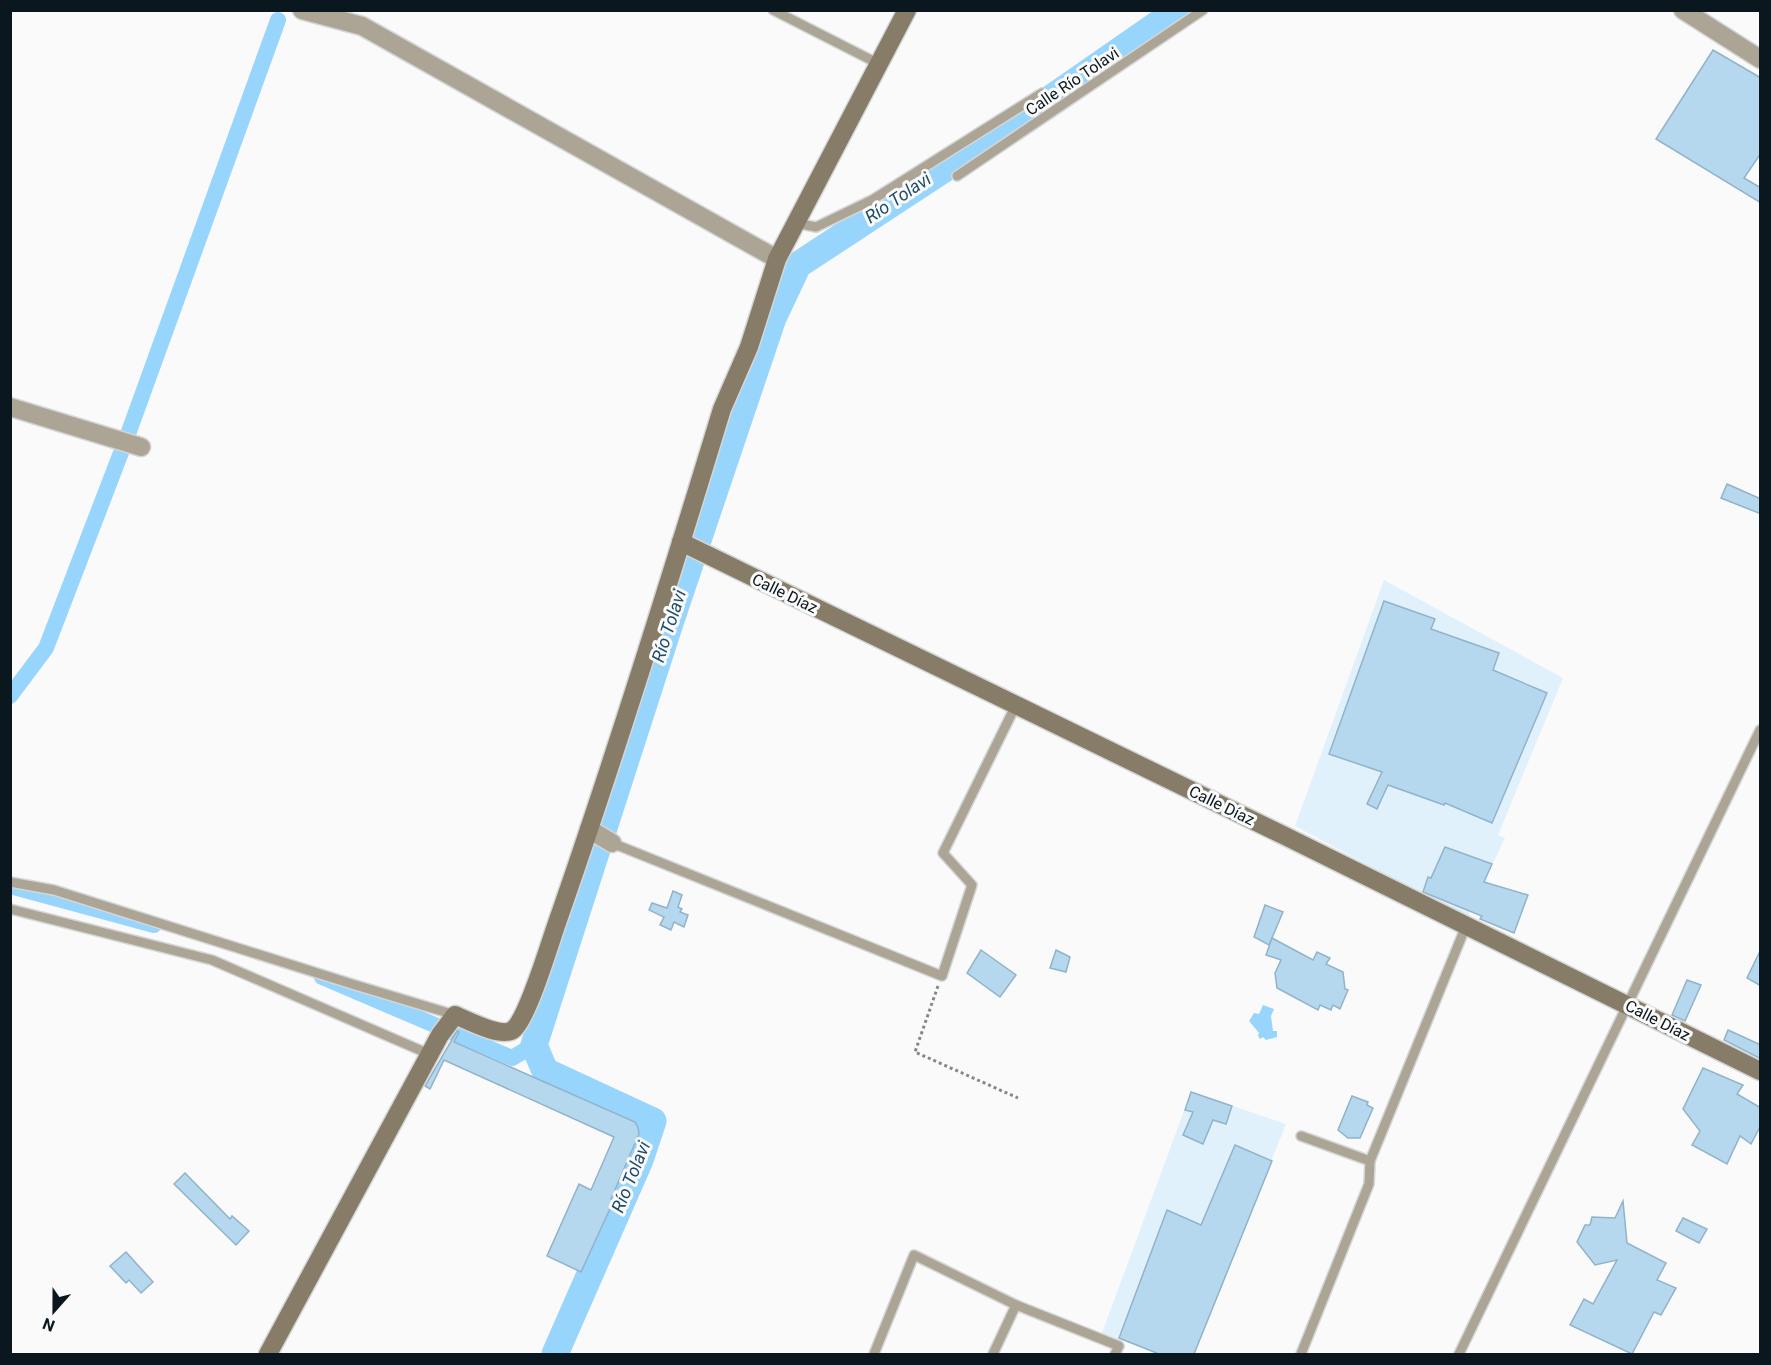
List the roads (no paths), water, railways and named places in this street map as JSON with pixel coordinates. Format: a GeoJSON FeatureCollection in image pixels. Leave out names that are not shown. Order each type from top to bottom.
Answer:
{"type":"FeatureCollection","features":[{"type":"Feature","properties":{"kind":"street"},"geometry":{"type":"LineString","coordinates":[[302,10],[362,26],[777,259]]}},
{"type":"Feature","properties":{"kind":"street"},"geometry":{"type":"LineString","coordinates":[[268,1354],[429,1054],[448,1024],[504,1033],[512,1031],[519,1023],[531,998],[599,835],[693,548],[722,409],[750,347],[777,259],[907,10]]}},
{"type":"Feature","properties":{"kind":"street"},"geometry":{"type":"LineString","coordinates":[[1683,10],[1761,59]]}},
{"type":"Feature","properties":{"kind":"street"},"geometry":{"type":"LineString","coordinates":[[10,406],[141,447]]}},
{"type":"Feature","properties":{"kind":"street","name":"Calle Díaz"},"geometry":{"type":"LineString","coordinates":[[693,548],[1761,1071]]}},
{"type":"Feature","properties":{"kind":"lane"},"geometry":{"type":"LineString","coordinates":[[773,10],[879,64]]}},
{"type":"Feature","properties":{"kind":"lane","name":"Calle Río Tolavi"},"geometry":{"type":"LineString","coordinates":[[957,176],[1203,10]]}},
{"type":"Feature","properties":{"kind":"lane","name":"Calle Río Tolavi"},"geometry":{"type":"LineString","coordinates":[[795,223],[816,227],[872,200],[1042,93]]}},
{"type":"Feature","properties":{"kind":"lane"},"geometry":{"type":"LineString","coordinates":[[599,835],[942,976],[972,885],[943,852],[1016,705]]}},
{"type":"Feature","properties":{"kind":"lane"},"geometry":{"type":"LineString","coordinates":[[1459,1354],[1761,729]]}},
{"type":"Feature","properties":{"kind":"lane"},"geometry":{"type":"LineString","coordinates":[[10,882],[54,890],[352,984],[448,1024]]}},
{"type":"Feature","properties":{"kind":"lane"},"geometry":{"type":"LineString","coordinates":[[10,909],[212,960],[429,1054]]}},
{"type":"Feature","properties":{"kind":"lane"},"geometry":{"type":"LineString","coordinates":[[1301,1354],[1369,1184],[1370,1161],[1466,926]]}},
{"type":"Feature","properties":{"kind":"lane"},"geometry":{"type":"LineString","coordinates":[[1301,1136],[1370,1161]]}},
{"type":"Feature","properties":{"kind":"lane"},"geometry":{"type":"LineString","coordinates":[[874,1354],[914,1255],[1016,1305],[1119,1346],[1115,1354]]}},
{"type":"Feature","properties":{"kind":"lane"},"geometry":{"type":"LineString","coordinates":[[993,1354],[1016,1305]]}},
{"type":"Feature","properties":{"kind":"water"},"geometry":{"type":"Polygon","coordinates":[[[1263,1005],[1274,1009],[1271,1016],[1273,1031],[1277,1031],[1277,1037],[1266,1040],[1263,1037],[1260,1039],[1259,1033],[1249,1021],[1254,1013],[1259,1014],[1263,1005]]]}},
{"type":"Feature","properties":{"kind":"waterway","name":"Río Tolavi"},"geometry":{"type":"LineString","coordinates":[[555,1354],[640,1160],[653,1121],[545,1071],[534,1045],[670,623],[773,318],[798,265],[1031,112],[1178,10]]}},
{"type":"Feature","properties":{"kind":"waterway"},"geometry":{"type":"LineString","coordinates":[[10,696],[46,648],[127,437],[278,20]]}},
{"type":"Feature","properties":{"kind":"waterway"},"geometry":{"type":"LineString","coordinates":[[10,886],[154,925]]}},
{"type":"Feature","properties":{"kind":"waterway"},"geometry":{"type":"LineString","coordinates":[[322,977],[512,1058],[534,1045]]}}]}
